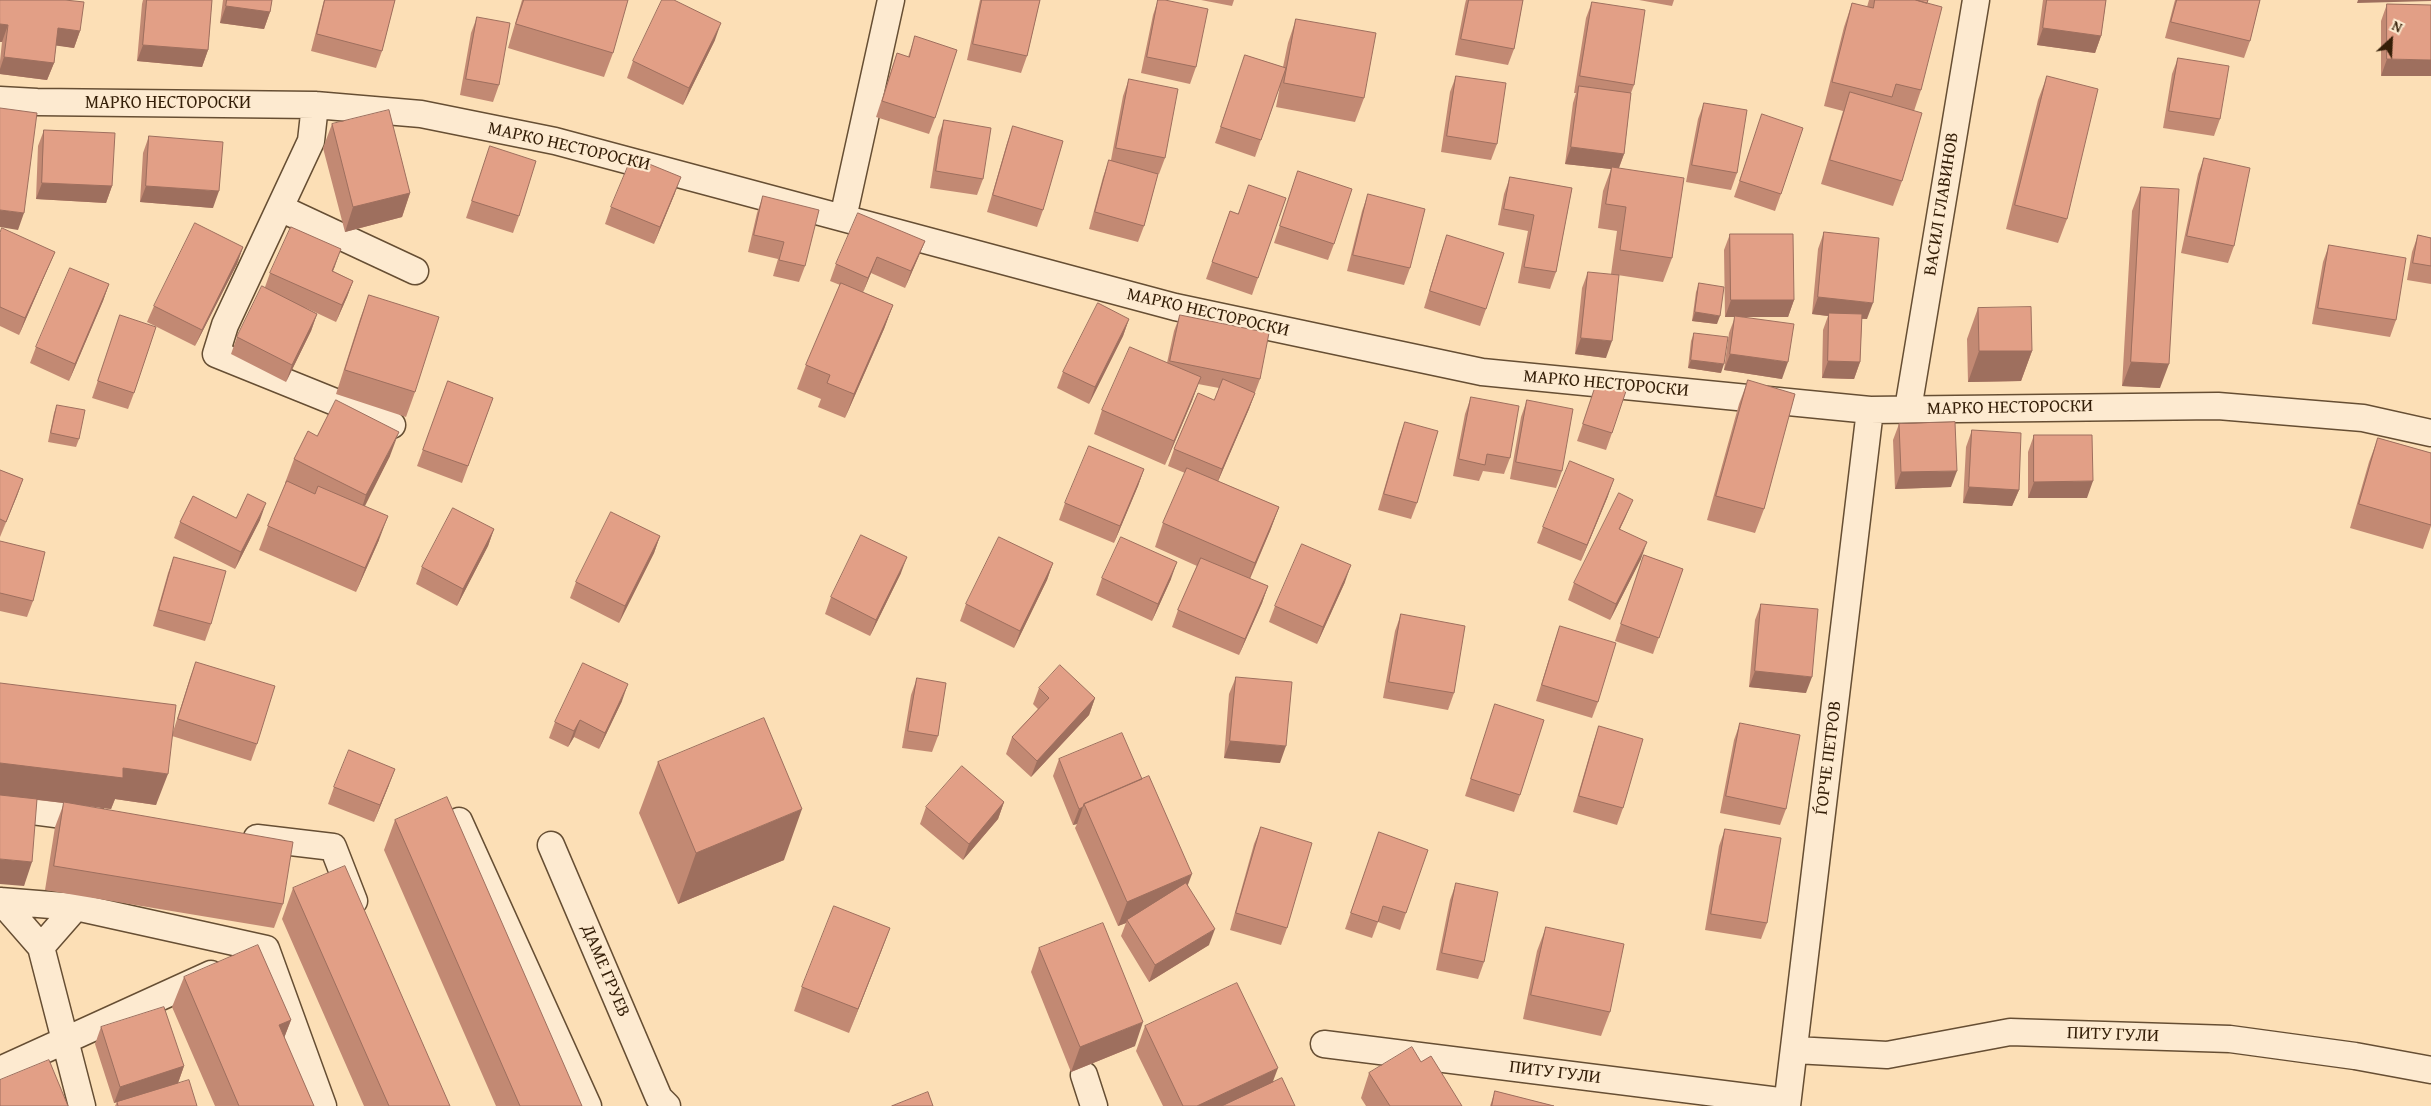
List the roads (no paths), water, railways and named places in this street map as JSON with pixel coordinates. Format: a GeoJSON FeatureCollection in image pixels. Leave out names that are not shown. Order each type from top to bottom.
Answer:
{"type":"FeatureCollection","features":[{"type":"Feature","properties":{"kind":"street"},"geometry":{"type":"LineString","coordinates":[[843,218],[891,0]]}},
{"type":"Feature","properties":{"kind":"street","name":"ВАСИЛ ГЛАВИНОВ"},"geometry":{"type":"LineString","coordinates":[[1908,409],[1976,0]]}},
{"type":"Feature","properties":{"kind":"street","name":"МАРКО НЕСТОРОСКИ"},"geometry":{"type":"LineString","coordinates":[[0,100],[37,102],[315,104],[421,114],[555,141],[1175,307],[1482,372],[1870,410],[2218,406],[2363,418],[2431,433]]}},
{"type":"Feature","properties":{"kind":"street"},"geometry":{"type":"LineString","coordinates":[[315,104],[311,141],[225,325],[216,354],[392,425]]}},
{"type":"Feature","properties":{"kind":"street"},"geometry":{"type":"LineString","coordinates":[[280,208],[415,271]]}},
{"type":"Feature","properties":{"kind":"street","name":"ЃОРЧЕ ПЕТРОВ"},"geometry":{"type":"LineString","coordinates":[[1787,1104],[1795,1050],[1870,410]]}},
{"type":"Feature","properties":{"kind":"street"},"geometry":{"type":"LineString","coordinates":[[0,807],[115,821]]}},
{"type":"Feature","properties":{"kind":"street"},"geometry":{"type":"LineString","coordinates":[[458,821],[588,1106]]}},
{"type":"Feature","properties":{"kind":"street"},"geometry":{"type":"LineString","coordinates":[[234,835],[333,847],[362,921]]}},
{"type":"Feature","properties":{"kind":"street","name":"ДАМЕ ГРУЕВ"},"geometry":{"type":"LineString","coordinates":[[551,844],[661,1103]]}},
{"type":"Feature","properties":{"kind":"street"},"geometry":{"type":"LineString","coordinates":[[1,901],[76,907],[266,949]]}},
{"type":"Feature","properties":{"kind":"street"},"geometry":{"type":"LineString","coordinates":[[1,901],[41,947],[82,1106]]}},
{"type":"Feature","properties":{"kind":"street"},"geometry":{"type":"LineString","coordinates":[[41,947],[76,907]]}},
{"type":"Feature","properties":{"kind":"street"},"geometry":{"type":"LineString","coordinates":[[0,1070],[266,949]]}},
{"type":"Feature","properties":{"kind":"street"},"geometry":{"type":"LineString","coordinates":[[266,949],[323,1106]]}},
{"type":"Feature","properties":{"kind":"street","name":"ПИТУ ГУЛИ"},"geometry":{"type":"LineString","coordinates":[[1795,1050],[1887,1055],[2010,1032],[2030,1032],[2230,1039],[2355,1056],[2431,1070]]}},
{"type":"Feature","properties":{"kind":"street","name":"ПИТУ ГУЛИ"},"geometry":{"type":"LineString","coordinates":[[1324,1044],[1787,1104]]}},
{"type":"Feature","properties":{"kind":"street"},"geometry":{"type":"LineString","coordinates":[[1084,1075],[1094,1106]]}}]}
